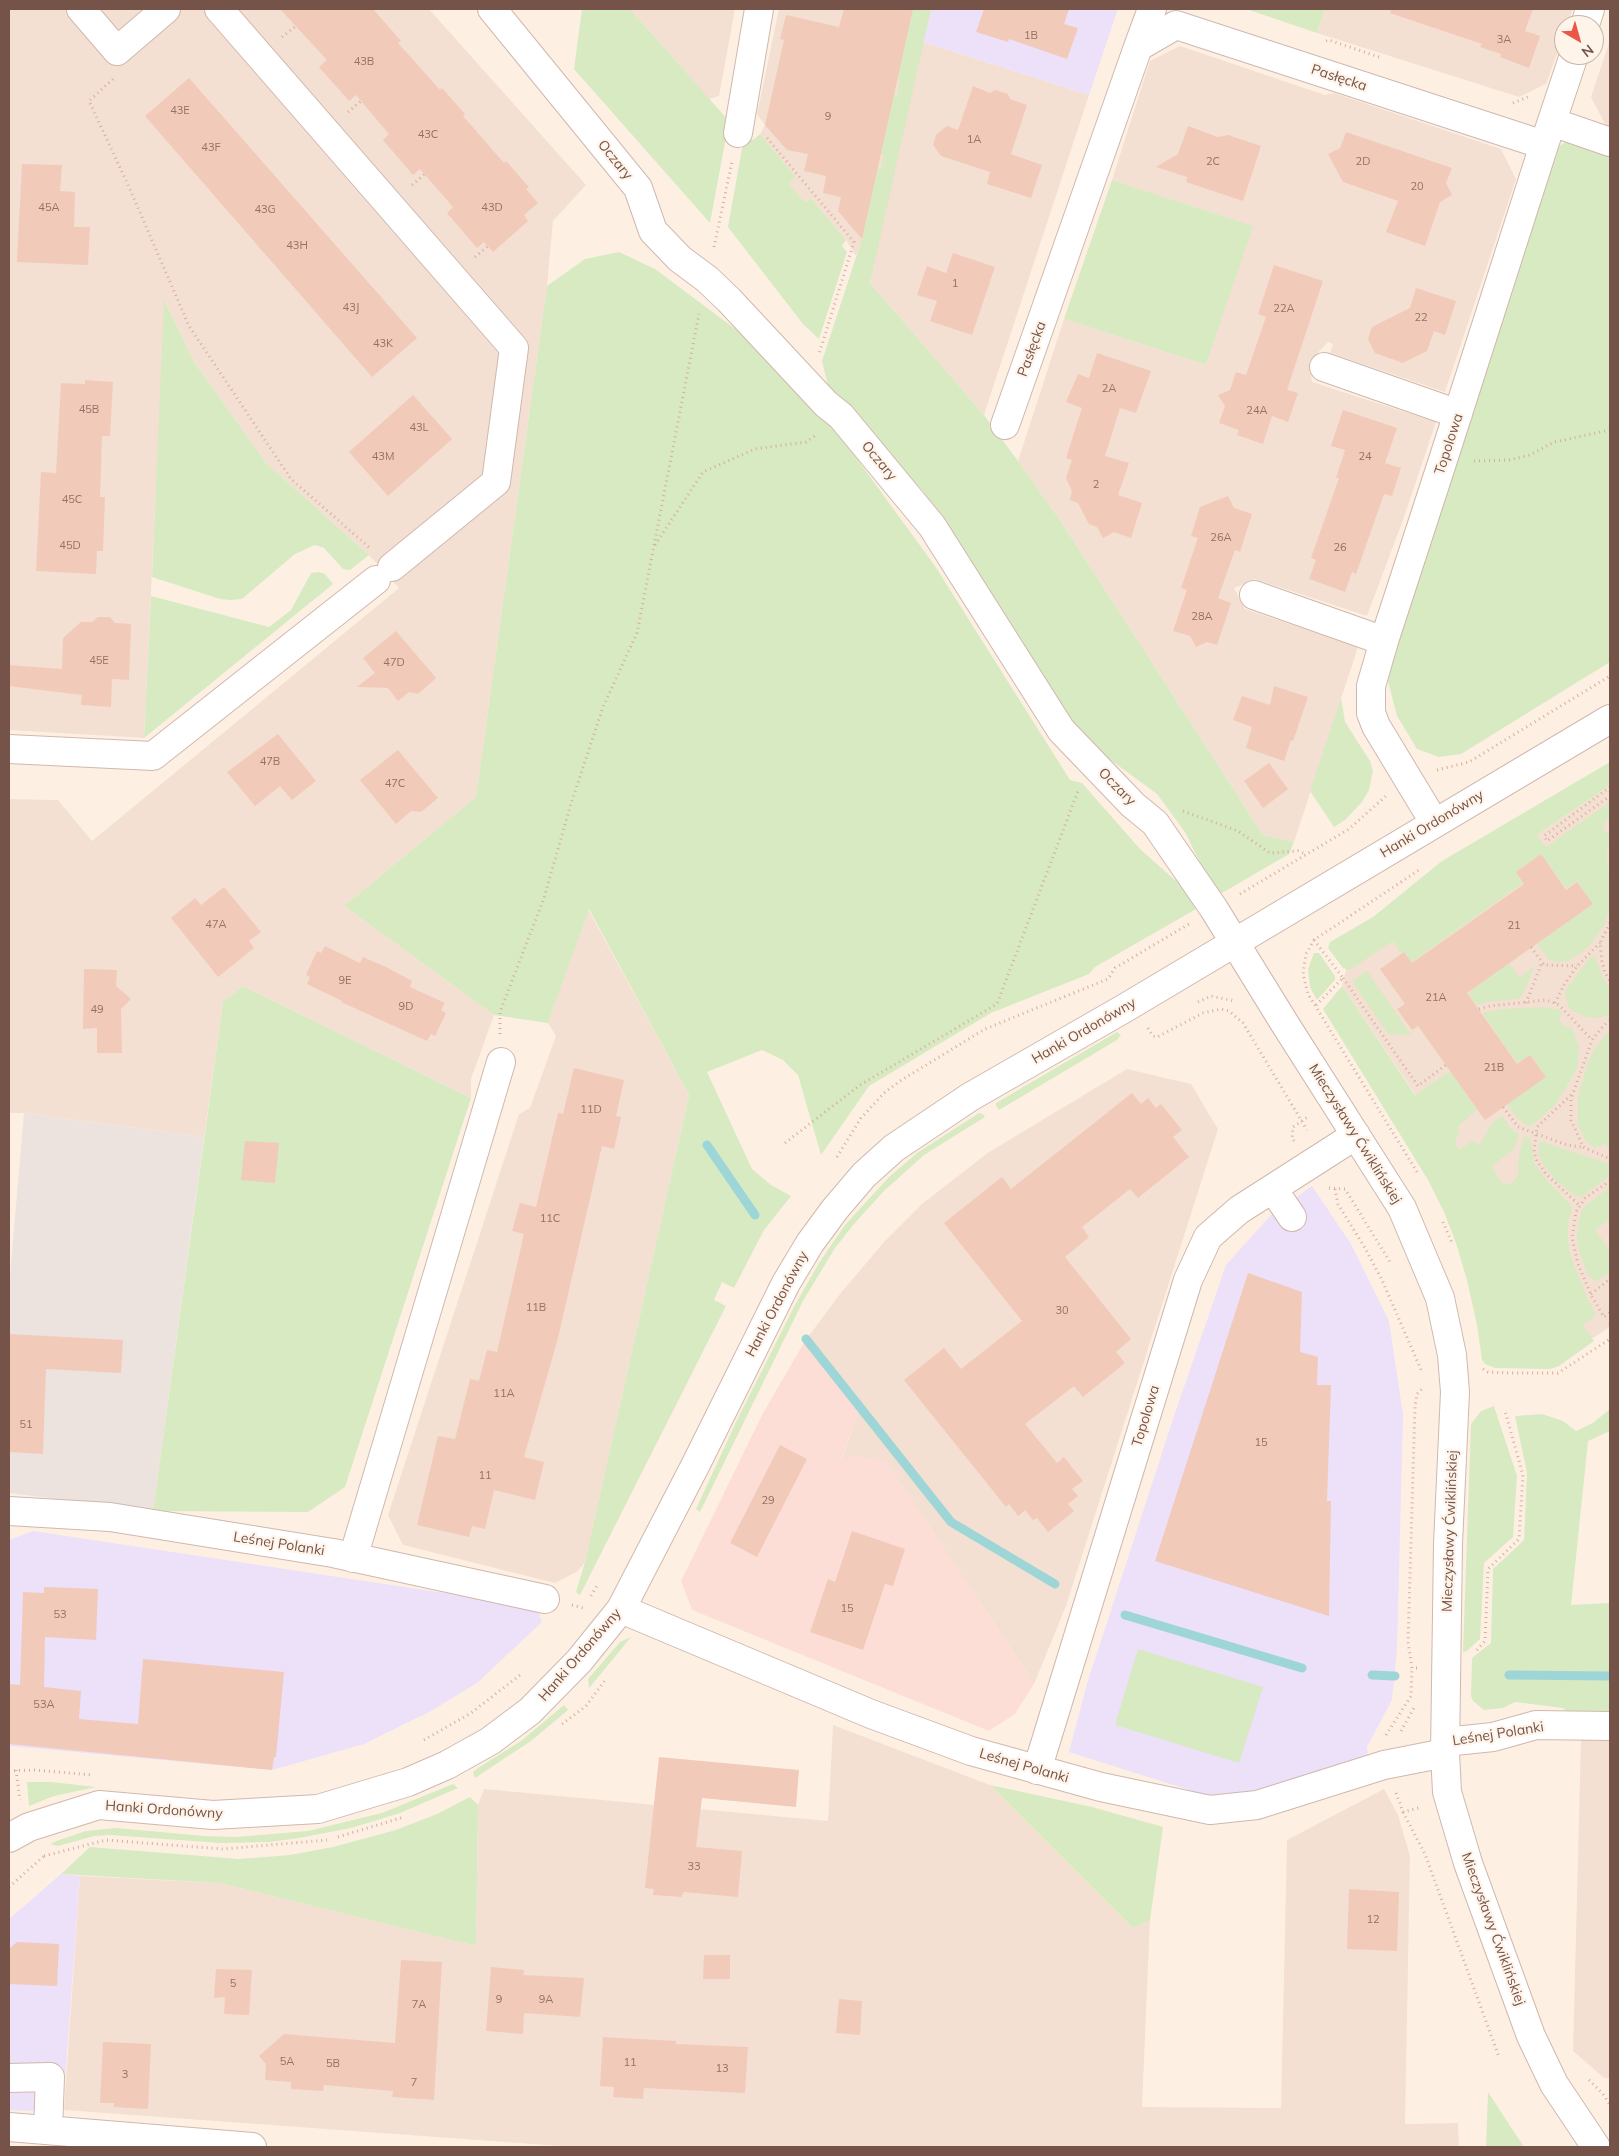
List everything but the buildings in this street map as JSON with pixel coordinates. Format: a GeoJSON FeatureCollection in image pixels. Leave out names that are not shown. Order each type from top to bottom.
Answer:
{"type":"FeatureCollection","features":[{"type":"Feature","properties":{"kind":"street"},"geometry":{"type":"LineString","coordinates":[[81,9],[117,51],[166,9]]}},
{"type":"Feature","properties":{"kind":"street"},"geometry":{"type":"LineString","coordinates":[[9,749],[153,756],[384,574],[496,482],[514,348],[218,9]]}},
{"type":"Feature","properties":{"kind":"street","name":"Oczary"},"geometry":{"type":"LineString","coordinates":[[492,9],[638,188],[653,231],[680,259],[707,279],[826,404],[841,416],[932,526],[1061,730],[1133,805],[1155,822],[1235,941]]}},
{"type":"Feature","properties":{"kind":"street"},"geometry":{"type":"LineString","coordinates":[[740,121],[759,9]]}},
{"type":"Feature","properties":{"kind":"street","name":"Pasłęcka"},"geometry":{"type":"LineString","coordinates":[[1005,425],[1152,9]]}},
{"type":"Feature","properties":{"kind":"street","name":"Pasłęcka"},"geometry":{"type":"LineString","coordinates":[[1138,47],[1169,17],[1548,133],[1610,142]]}},
{"type":"Feature","properties":{"kind":"street","name":"Topolowa"},"geometry":{"type":"LineString","coordinates":[[1434,822],[1403,773],[1371,713],[1371,686],[1384,640],[1571,65]]}},
{"type":"Feature","properties":{"kind":"street"},"geometry":{"type":"LineString","coordinates":[[1324,368],[1458,414]]}},
{"type":"Feature","properties":{"kind":"street"},"geometry":{"type":"LineString","coordinates":[[1254,595],[1384,640]]}},
{"type":"Feature","properties":{"kind":"street","name":"Hanki Ordonówny"},"geometry":{"type":"LineString","coordinates":[[9,1838],[29,1827],[99,1805],[213,1815],[318,1809],[408,1782],[447,1765],[490,1741],[530,1711],[579,1660],[621,1609],[696,1464],[786,1282],[810,1242],[864,1175],[894,1148],[931,1122],[1610,719]]}},
{"type":"Feature","properties":{"kind":"street","name":"Mieczysławy Ćwiklińskiej"},"geometry":{"type":"LineString","coordinates":[[1235,941],[1285,1024],[1402,1208],[1440,1298],[1452,1355],[1455,1392],[1448,1544],[1445,1747],[1447,1792],[1468,1863],[1531,2036],[1554,2084],[1596,2147]]}},
{"type":"Feature","properties":{"kind":"street"},"geometry":{"type":"LineString","coordinates":[[353,1558],[501,1062]]}},
{"type":"Feature","properties":{"kind":"street","name":"Topolowa"},"geometry":{"type":"LineString","coordinates":[[1037,1770],[1188,1280],[1208,1237],[1239,1210],[1356,1135]]}},
{"type":"Feature","properties":{"kind":"street"},"geometry":{"type":"LineString","coordinates":[[1273,1189],[1292,1217]]}},
{"type":"Feature","properties":{"kind":"street","name":"Leśnej Polanki"},"geometry":{"type":"LineString","coordinates":[[9,1511],[110,1517],[353,1558],[545,1599]]}},
{"type":"Feature","properties":{"kind":"street","name":"Leśnej Polanki"},"geometry":{"type":"LineString","coordinates":[[621,1609],[756,1667],[911,1730],[984,1756],[1101,1788],[1210,1810],[1258,1806],[1445,1747],[1493,1737],[1536,1725],[1610,1726]]}},
{"type":"Feature","properties":{"kind":"street"},"geometry":{"type":"LineString","coordinates":[[9,2078],[50,2077],[48,2130]]}},
{"type":"Feature","properties":{"kind":"street"},"geometry":{"type":"LineString","coordinates":[[9,2127],[252,2147]]}},
{"type":"Feature","properties":{"kind":"path"},"geometry":{"type":"LineString","coordinates":[[1322,43],[1329,40],[1385,59]]}},
{"type":"Feature","properties":{"kind":"path"},"geometry":{"type":"LineString","coordinates":[[117,51],[120,72],[89,101],[189,326],[291,478],[384,574]]}},
{"type":"Feature","properties":{"kind":"path"},"geometry":{"type":"LineString","coordinates":[[1505,100],[1514,103],[1529,96]]}},
{"type":"Feature","properties":{"kind":"path"},"geometry":{"type":"LineString","coordinates":[[501,1062],[500,1012],[544,898],[570,808],[603,707],[637,633],[740,121]]}},
{"type":"Feature","properties":{"kind":"path"},"geometry":{"type":"LineString","coordinates":[[740,121],[854,242],[817,360]]}},
{"type":"Feature","properties":{"kind":"path"},"geometry":{"type":"LineString","coordinates":[[654,547],[703,472],[755,449],[806,442],[841,416]]}},
{"type":"Feature","properties":{"kind":"path"},"geometry":{"type":"LineString","coordinates":[[1444,460],[1509,460],[1530,455],[1554,442],[1610,430]]}},
{"type":"Feature","properties":{"kind":"path"},"geometry":{"type":"LineString","coordinates":[[1434,771],[1469,762],[1610,676]]}},
{"type":"Feature","properties":{"kind":"path"},"geometry":{"type":"LineString","coordinates":[[785,1144],[860,1085],[997,1004],[1090,760]]}},
{"type":"Feature","properties":{"kind":"path"},"geometry":{"type":"LineString","coordinates":[[1610,787],[1544,836],[1547,841],[1610,796]]}},
{"type":"Feature","properties":{"kind":"path"},"geometry":{"type":"LineString","coordinates":[[1178,809],[1238,831],[1270,853],[1298,851],[1307,854]]}},
{"type":"Feature","properties":{"kind":"path"},"geometry":{"type":"LineString","coordinates":[[1421,868],[1314,940],[1343,978],[1418,1086],[1446,1065]]}},
{"type":"Feature","properties":{"kind":"path"},"geometry":{"type":"LineString","coordinates":[[1555,1004],[1564,985],[1577,966],[1600,943],[1610,923]]}},
{"type":"Feature","properties":{"kind":"path"},"geometry":{"type":"LineString","coordinates":[[1600,943],[1605,973],[1610,981]]}},
{"type":"Feature","properties":{"kind":"path"},"geometry":{"type":"LineString","coordinates":[[1531,947],[1544,965],[1560,967],[1577,966]]}},
{"type":"Feature","properties":{"kind":"path"},"geometry":{"type":"LineString","coordinates":[[1526,1003],[1542,962]]}},
{"type":"Feature","properties":{"kind":"path"},"geometry":{"type":"LineString","coordinates":[[1115,968],[1153,1036],[1157,1037],[1212,1010],[1230,1011],[1243,1023],[1334,1175],[1338,1204],[1382,1280],[1422,1372],[1428,1392]]}},
{"type":"Feature","properties":{"kind":"path"},"geometry":{"type":"LineString","coordinates":[[1285,1024],[1315,1006],[1343,978]]}},
{"type":"Feature","properties":{"kind":"path"},"geometry":{"type":"LineString","coordinates":[[1479,1010],[1490,1006],[1546,1000],[1559,1004],[1592,1040]]}},
{"type":"Feature","properties":{"kind":"path"},"geometry":{"type":"LineString","coordinates":[[1583,1147],[1572,1120],[1570,1099],[1592,1040],[1604,1025],[1610,1021]]}},
{"type":"Feature","properties":{"kind":"path"},"geometry":{"type":"LineString","coordinates":[[1572,1093],[1538,1127],[1534,1152],[1537,1162],[1556,1186],[1580,1206]]}},
{"type":"Feature","properties":{"kind":"path"},"geometry":{"type":"LineString","coordinates":[[1503,1107],[1518,1127],[1566,1145],[1583,1147],[1610,1159]]}},
{"type":"Feature","properties":{"kind":"path"},"geometry":{"type":"LineString","coordinates":[[1610,1181],[1585,1198],[1576,1212],[1574,1223],[1574,1250],[1591,1294],[1604,1317],[1610,1312]]}},
{"type":"Feature","properties":{"kind":"path"},"geometry":{"type":"LineString","coordinates":[[1591,1294],[1610,1279]]}},
{"type":"Feature","properties":{"kind":"path"},"geometry":{"type":"LineString","coordinates":[[1506,1373],[1558,1373],[1610,1339]]}},
{"type":"Feature","properties":{"kind":"path"},"geometry":{"type":"LineString","coordinates":[[1414,1708],[1395,1741],[1421,1814],[1452,1808]]}},
{"type":"Feature","properties":{"kind":"path"},"geometry":{"type":"LineString","coordinates":[[1403,1812],[1425,1854],[1499,2057]]}},
{"type":"Feature","properties":{"kind":"shaded area"},"geometry":{"type":"Polygon","coordinates":[[[9,9],[429,9],[586,185],[553,221],[547,286],[476,797],[344,906],[494,1015],[471,1079],[471,1098],[243,986],[223,1002],[204,1137],[24,1113],[9,1113],[9,799],[58,800],[92,841],[399,588],[369,555],[267,464],[194,362],[165,301],[144,738],[9,730],[9,9]]]}},
{"type":"Feature","properties":{"kind":"shaded area"},"geometry":{"type":"Polygon","coordinates":[[[630,9],[735,9],[719,96],[709,99],[630,9]]]}},
{"type":"Feature","properties":{"kind":"shaded area"},"geometry":{"type":"Polygon","coordinates":[[[779,9],[931,9],[923,42],[1089,95],[984,415],[870,283],[875,257],[862,240],[856,256],[846,240],[811,198],[805,202],[788,183],[795,176],[760,134],[765,125],[757,114],[779,9]]]}},
{"type":"Feature","properties":{"kind":"shaded area"},"geometry":{"type":"Polygon","coordinates":[[[931,9],[1118,9],[1089,95],[923,42],[931,9]]]}},
{"type":"Feature","properties":{"kind":"shaded area"},"geometry":{"type":"Polygon","coordinates":[[[1325,9],[1573,9],[1571,15],[1554,15],[1554,62],[1546,84],[1519,97],[1317,33],[1325,9]]]}},
{"type":"Feature","properties":{"kind":"shaded area"},"geometry":{"type":"Polygon","coordinates":[[[1610,40],[1610,127],[1606,126],[1591,97],[1602,65],[1604,65],[1604,58],[1610,40]]]}},
{"type":"Feature","properties":{"kind":"shaded area"},"geometry":{"type":"Polygon","coordinates":[[[1180,46],[1325,95],[1334,93],[1501,149],[1516,179],[1445,392],[1330,353],[1333,344],[1328,342],[1309,362],[1312,382],[1436,422],[1403,520],[1367,616],[1255,579],[1234,588],[1245,609],[1358,647],[1294,842],[1263,835],[1060,520],[1018,461],[1064,319],[1206,365],[1252,226],[1112,180],[1150,61],[1180,46]]]}},
{"type":"Feature","properties":{"kind":"shaded area"},"geometry":{"type":"Polygon","coordinates":[[[1610,781],[1610,1327],[1593,1338],[1579,1336],[1342,986],[1349,959],[1537,835],[1607,787],[1610,781]]]}},
{"type":"Feature","properties":{"kind":"shaded area"},"geometry":{"type":"Polygon","coordinates":[[[588,909],[689,1095],[585,1562],[578,1571],[555,1583],[403,1545],[388,1515],[519,1114],[530,1108],[556,1036],[548,1023],[588,909]]]}},
{"type":"Feature","properties":{"kind":"shaded area"},"geometry":{"type":"Polygon","coordinates":[[[1127,1069],[1191,1084],[1218,1129],[1066,1606],[1034,1684],[885,1461],[841,1462],[858,1411],[805,1341],[840,1294],[884,1242],[922,1204],[989,1152],[1127,1069]]]}},
{"type":"Feature","properties":{"kind":"shaded area"},"geometry":{"type":"Polygon","coordinates":[[[24,1113],[204,1137],[153,1511],[9,1493],[9,1287],[24,1113]]]}},
{"type":"Feature","properties":{"kind":"shaded area"},"geometry":{"type":"Polygon","coordinates":[[[1312,1186],[1351,1244],[1389,1321],[1403,1415],[1397,1650],[1392,1700],[1367,1747],[1368,1756],[1249,1794],[1205,1795],[1069,1752],[1087,1684],[1174,1416],[1226,1265],[1270,1216],[1312,1186]]]}},
{"type":"Feature","properties":{"kind":"shaded area"},"geometry":{"type":"Polygon","coordinates":[[[805,1341],[858,1411],[841,1461],[852,1456],[885,1461],[1034,1684],[1015,1714],[989,1731],[692,1610],[681,1581],[763,1413],[805,1341]]]}},
{"type":"Feature","properties":{"kind":"shaded area"},"geometry":{"type":"Polygon","coordinates":[[[33,1531],[537,1607],[542,1622],[477,1683],[431,1711],[364,1744],[272,1770],[9,1746],[9,1540],[33,1531]]]}},
{"type":"Feature","properties":{"kind":"shaded area"},"geometry":{"type":"Polygon","coordinates":[[[833,1725],[990,1785],[1133,1928],[1150,1920],[1142,2107],[1281,2108],[1287,1840],[1384,1789],[1398,1815],[1410,1856],[1405,2124],[1458,2123],[1459,2147],[574,2147],[64,2110],[80,1876],[219,1883],[476,1946],[478,1805],[484,1789],[828,1821],[833,1725]]]}},
{"type":"Feature","properties":{"kind":"shaded area"},"geometry":{"type":"Polygon","coordinates":[[[1610,1737],[1610,2078],[1604,2078],[1573,2051],[1581,1739],[1610,1737]]]}},
{"type":"Feature","properties":{"kind":"shaded area"},"geometry":{"type":"Polygon","coordinates":[[[61,1874],[80,1876],[64,2092],[40,2092],[35,2111],[9,2110],[9,1919],[61,1874]]]}},
{"type":"Feature","properties":{"kind":"green space"},"geometry":{"type":"Polygon","coordinates":[[[582,9],[630,9],[729,121],[710,223],[574,69],[582,9]]]}},
{"type":"Feature","properties":{"kind":"green space"},"geometry":{"type":"Polygon","coordinates":[[[913,9],[931,9],[870,283],[984,415],[1018,461],[1060,520],[1263,835],[1294,842],[1289,854],[1222,893],[1212,887],[1185,832],[1157,794],[1074,733],[1055,706],[924,492],[829,390],[822,361],[862,239],[877,169],[880,170],[884,155],[881,154],[886,94],[897,95],[900,80],[897,79],[913,9]]]}},
{"type":"Feature","properties":{"kind":"green space"},"geometry":{"type":"Polygon","coordinates":[[[1246,9],[1325,9],[1317,33],[1246,9]]]}},
{"type":"Feature","properties":{"kind":"green space"},"geometry":{"type":"Polygon","coordinates":[[[760,134],[795,176],[789,184],[805,202],[811,198],[846,240],[842,246],[847,252],[819,339],[803,324],[728,227],[744,137],[753,140],[760,134]]]}},
{"type":"Feature","properties":{"kind":"green space"},"geometry":{"type":"Polygon","coordinates":[[[1567,141],[1610,149],[1610,662],[1461,754],[1439,757],[1417,749],[1397,716],[1388,681],[1398,633],[1555,149],[1567,141]]]}},
{"type":"Feature","properties":{"kind":"green space"},"geometry":{"type":"Polygon","coordinates":[[[1112,180],[1253,226],[1206,365],[1064,319],[1112,180]]]}},
{"type":"Feature","properties":{"kind":"green space"},"geometry":{"type":"Polygon","coordinates":[[[619,252],[655,269],[738,331],[836,430],[935,566],[1070,780],[1082,783],[1140,849],[1203,905],[1095,967],[1089,974],[991,1013],[869,1086],[821,1155],[798,1075],[783,1060],[762,1050],[707,1072],[752,1169],[771,1185],[791,1196],[764,1230],[734,1288],[722,1282],[714,1300],[726,1306],[580,1595],[576,1592],[585,1562],[689,1095],[589,909],[548,1023],[494,1015],[344,906],[476,797],[547,286],[585,259],[619,252]]]}},
{"type":"Feature","properties":{"kind":"green space"},"geometry":{"type":"Polygon","coordinates":[[[164,299],[194,362],[267,464],[369,555],[350,570],[343,569],[324,548],[315,545],[295,554],[242,599],[220,599],[152,577],[164,299]]]}},
{"type":"Feature","properties":{"kind":"green space"},"geometry":{"type":"Polygon","coordinates":[[[311,573],[325,574],[333,584],[144,738],[151,596],[269,627],[291,610],[311,573]]]}},
{"type":"Feature","properties":{"kind":"green space"},"geometry":{"type":"Polygon","coordinates":[[[1341,698],[1345,722],[1370,761],[1373,771],[1369,790],[1362,802],[1345,820],[1334,827],[1310,791],[1341,698]]]}},
{"type":"Feature","properties":{"kind":"green space"},"geometry":{"type":"Polygon","coordinates":[[[1610,762],[1610,781],[1607,787],[1537,835],[1546,847],[1610,802],[1610,818],[1606,820],[1603,828],[1606,833],[1610,834],[1607,854],[1610,904],[1605,924],[1589,946],[1569,961],[1549,960],[1537,944],[1593,904],[1577,881],[1566,888],[1541,854],[1516,872],[1523,883],[1412,962],[1404,951],[1400,953],[1393,941],[1349,970],[1343,968],[1328,948],[1330,942],[1373,917],[1442,861],[1610,762]]]}},
{"type":"Feature","properties":{"kind":"green space"},"geometry":{"type":"Polygon","coordinates":[[[1314,953],[1319,953],[1335,976],[1335,980],[1317,1000],[1310,987],[1308,969],[1314,953]]]}},
{"type":"Feature","properties":{"kind":"green space"},"geometry":{"type":"Polygon","coordinates":[[[1595,956],[1602,976],[1610,989],[1610,1015],[1598,1018],[1586,1017],[1571,1010],[1565,997],[1566,990],[1590,957],[1595,956]]]}},
{"type":"Feature","properties":{"kind":"green space"},"geometry":{"type":"Polygon","coordinates":[[[1509,963],[1519,977],[1535,966],[1522,996],[1518,999],[1486,1002],[1477,1006],[1468,993],[1509,963]]]}},
{"type":"Feature","properties":{"kind":"green space"},"geometry":{"type":"Polygon","coordinates":[[[1367,971],[1411,1035],[1388,1034],[1352,981],[1367,971]]]}},
{"type":"Feature","properties":{"kind":"green space"},"geometry":{"type":"Polygon","coordinates":[[[243,986],[471,1098],[345,1487],[308,1512],[153,1511],[223,1002],[243,986]]]}},
{"type":"Feature","properties":{"kind":"green space"},"geometry":{"type":"Polygon","coordinates":[[[1342,986],[1415,1095],[1450,1071],[1477,1110],[1458,1126],[1459,1134],[1455,1140],[1457,1148],[1460,1149],[1473,1141],[1480,1145],[1492,1123],[1502,1116],[1513,1131],[1519,1134],[1514,1149],[1492,1166],[1499,1179],[1509,1185],[1518,1176],[1519,1154],[1525,1136],[1531,1142],[1534,1162],[1548,1182],[1571,1205],[1572,1209],[1568,1222],[1568,1241],[1571,1257],[1596,1315],[1583,1325],[1594,1341],[1559,1366],[1550,1369],[1495,1368],[1485,1364],[1482,1360],[1477,1325],[1467,1280],[1444,1212],[1428,1180],[1323,1009],[1342,986]]]}},
{"type":"Feature","properties":{"kind":"green space"},"geometry":{"type":"Polygon","coordinates":[[[1543,1007],[1559,1010],[1562,1013],[1559,1020],[1564,1027],[1572,1027],[1579,1048],[1577,1069],[1556,1104],[1531,1126],[1528,1126],[1517,1118],[1507,1104],[1546,1077],[1531,1055],[1517,1063],[1482,1013],[1504,1009],[1543,1007]]]}},
{"type":"Feature","properties":{"kind":"green space"},"geometry":{"type":"Polygon","coordinates":[[[1610,1030],[1610,1149],[1604,1144],[1595,1148],[1586,1141],[1578,1126],[1578,1096],[1589,1060],[1596,1047],[1610,1030]]]}},
{"type":"Feature","properties":{"kind":"green space"},"geometry":{"type":"Polygon","coordinates":[[[1117,1032],[1121,1035],[1117,1040],[999,1110],[996,1106],[996,1103],[1117,1032]]]}},
{"type":"Feature","properties":{"kind":"green space"},"geometry":{"type":"Polygon","coordinates":[[[979,1113],[985,1117],[924,1155],[884,1191],[835,1248],[803,1301],[700,1512],[696,1509],[737,1420],[795,1305],[819,1263],[845,1225],[889,1177],[917,1153],[979,1113]]]}},
{"type":"Feature","properties":{"kind":"green space"},"geometry":{"type":"Polygon","coordinates":[[[1540,1141],[1610,1164],[1610,1176],[1581,1197],[1576,1196],[1556,1181],[1541,1161],[1538,1153],[1540,1141]]]}},
{"type":"Feature","properties":{"kind":"green space"},"geometry":{"type":"Polygon","coordinates":[[[1610,1187],[1610,1219],[1595,1230],[1610,1251],[1610,1273],[1596,1281],[1588,1275],[1579,1251],[1578,1228],[1581,1212],[1585,1206],[1610,1187]]]}},
{"type":"Feature","properties":{"kind":"green space"},"geometry":{"type":"Polygon","coordinates":[[[1494,1406],[1517,1476],[1513,1537],[1484,1563],[1480,1639],[1467,1651],[1463,1652],[1471,1424],[1481,1411],[1494,1406]]]}},
{"type":"Feature","properties":{"kind":"green space"},"geometry":{"type":"Polygon","coordinates":[[[1610,1409],[1610,1431],[1588,1441],[1571,1605],[1610,1603],[1610,1720],[1578,1720],[1563,1708],[1515,1702],[1503,1708],[1484,1710],[1473,1701],[1471,1696],[1472,1658],[1491,1643],[1493,1569],[1524,1540],[1527,1473],[1515,1416],[1542,1414],[1563,1421],[1576,1431],[1593,1423],[1610,1409]]]}},
{"type":"Feature","properties":{"kind":"green space"},"geometry":{"type":"Polygon","coordinates":[[[631,1637],[589,1688],[588,1679],[620,1642],[631,1637]]]}},
{"type":"Feature","properties":{"kind":"green space"},"geometry":{"type":"Polygon","coordinates":[[[1138,1649],[1263,1687],[1239,1763],[1115,1725],[1138,1649]]]}},
{"type":"Feature","properties":{"kind":"green space"},"geometry":{"type":"Polygon","coordinates":[[[564,1705],[568,1710],[531,1741],[475,1778],[473,1772],[521,1741],[564,1705]]]}},
{"type":"Feature","properties":{"kind":"green space"},"geometry":{"type":"Polygon","coordinates":[[[27,1782],[51,1782],[96,1787],[54,1796],[29,1806],[27,1782]]]}},
{"type":"Feature","properties":{"kind":"green space"},"geometry":{"type":"Polygon","coordinates":[[[453,1784],[458,1788],[400,1813],[351,1828],[299,1838],[269,1842],[220,1843],[110,1835],[94,1836],[58,1846],[50,1844],[86,1831],[116,1828],[236,1837],[308,1831],[382,1813],[453,1784]]]}},
{"type":"Feature","properties":{"kind":"green space"},"geometry":{"type":"Polygon","coordinates":[[[990,1785],[1092,1807],[1163,1827],[1150,1920],[1133,1928],[990,1785]]]}},
{"type":"Feature","properties":{"kind":"green space"},"geometry":{"type":"Polygon","coordinates":[[[470,1797],[478,1805],[476,1946],[219,1883],[61,1874],[90,1847],[239,1859],[290,1855],[333,1847],[396,1830],[437,1814],[470,1797]]]}},
{"type":"Feature","properties":{"kind":"green space"},"geometry":{"type":"Polygon","coordinates":[[[1488,2092],[1524,2147],[1486,2147],[1488,2092]]]}},
{"type":"Feature","properties":{"kind":"waterway"},"geometry":{"type":"LineString","coordinates":[[707,1145],[755,1215]]}},
{"type":"Feature","properties":{"kind":"waterway"},"geometry":{"type":"LineString","coordinates":[[806,1339],[951,1522],[1055,1584]]}},
{"type":"Feature","properties":{"kind":"waterway"},"geometry":{"type":"LineString","coordinates":[[1125,1615],[1302,1668]]}},
{"type":"Feature","properties":{"kind":"waterway"},"geometry":{"type":"LineString","coordinates":[[1372,1675],[1395,1676]]}},
{"type":"Feature","properties":{"kind":"waterway"},"geometry":{"type":"LineString","coordinates":[[1509,1675],[1610,1676]]}}]}
